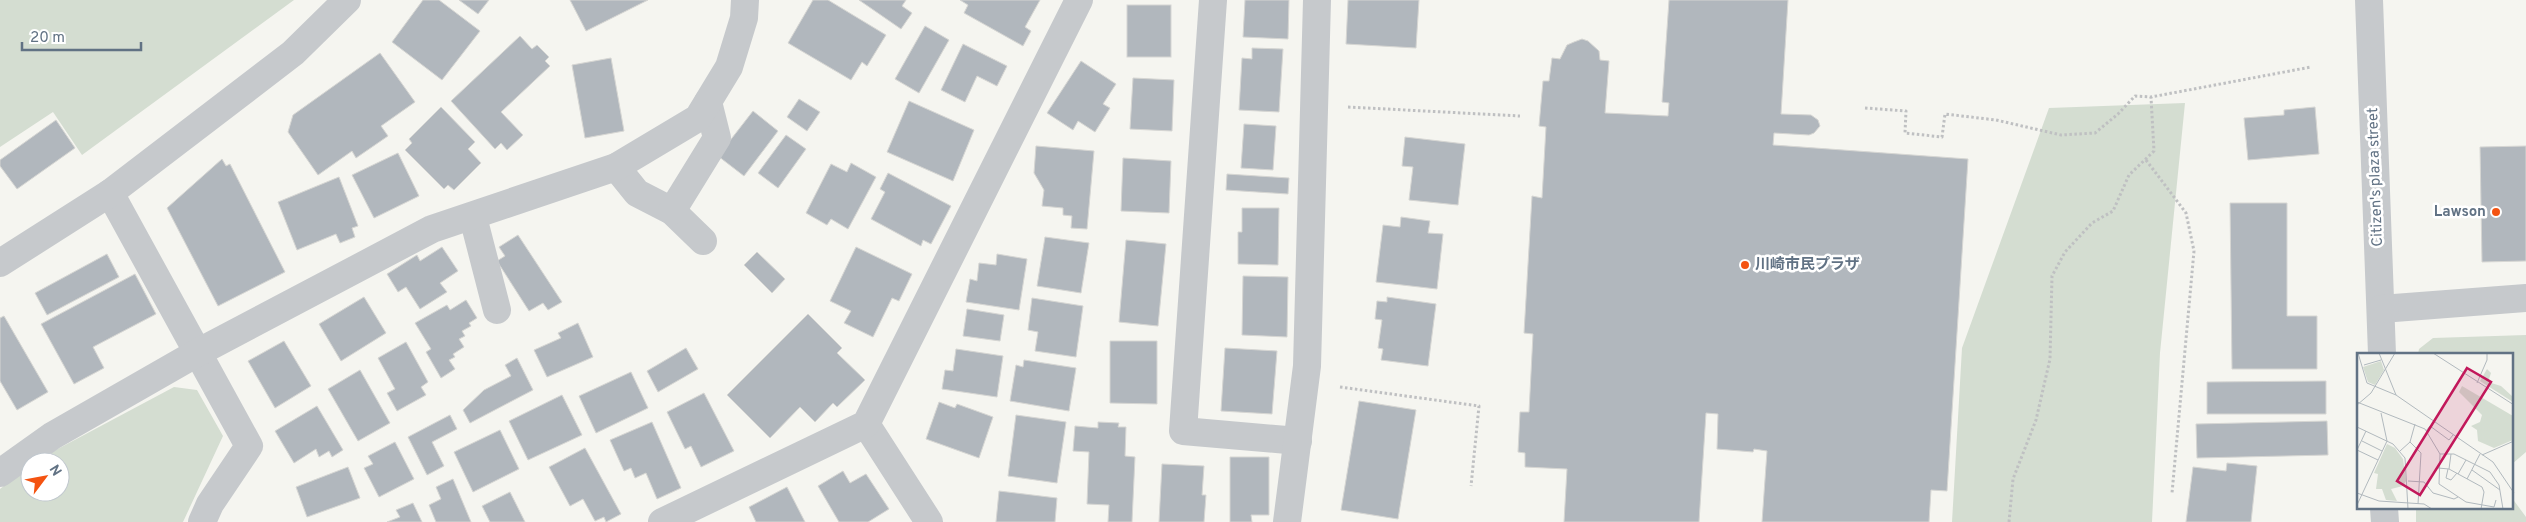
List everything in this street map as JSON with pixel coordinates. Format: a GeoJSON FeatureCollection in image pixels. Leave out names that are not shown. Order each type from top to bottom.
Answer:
{"type":"FeatureCollection","features":[{"type":"Feature","properties":{"kind":"street"},"geometry":{"type":"LineString","coordinates":[[0,263],[110,193],[293,53],[347,0]]}},
{"type":"Feature","properties":{"kind":"street"},"geometry":{"type":"LineString","coordinates":[[0,473],[52,436],[197,353],[432,229],[473,217],[616,167],[698,118],[729,66],[744,18],[746,0]]}},
{"type":"Feature","properties":{"kind":"street"},"geometry":{"type":"LineString","coordinates":[[662,522],[866,424],[1079,0]]}},
{"type":"Feature","properties":{"kind":"street"},"geometry":{"type":"LineString","coordinates":[[1213,0],[1183,430],[1298,441]]}},
{"type":"Feature","properties":{"kind":"street"},"geometry":{"type":"LineString","coordinates":[[1287,522],[1305,383],[1318,0]]}},
{"type":"Feature","properties":{"kind":"street","name":"Citizen's plaza street"},"geometry":{"type":"LineString","coordinates":[[2369,0],[2382,309],[2382,353]]}},
{"type":"Feature","properties":{"kind":"street"},"geometry":{"type":"LineString","coordinates":[[672,211],[717,138],[708,102]]}},
{"type":"Feature","properties":{"kind":"street"},"geometry":{"type":"LineString","coordinates":[[616,167],[637,193],[672,211],[703,241]]}},
{"type":"Feature","properties":{"kind":"street"},"geometry":{"type":"LineString","coordinates":[[110,193],[249,446],[210,504],[202,522]]}},
{"type":"Feature","properties":{"kind":"street"},"geometry":{"type":"LineString","coordinates":[[473,217],[497,310]]}},
{"type":"Feature","properties":{"kind":"street"},"geometry":{"type":"LineString","coordinates":[[2382,309],[2526,298]]}},
{"type":"Feature","properties":{"kind":"street"},"geometry":{"type":"LineString","coordinates":[[866,424],[929,522]]}},
{"type":"Feature","properties":{"kind":"path"},"geometry":{"type":"LineString","coordinates":[[1865,108],[1906,111],[1905,133],[1942,137],[1945,114],[1996,120],[2061,135],[2095,132],[2118,114],[2135,96],[2151,97],[2311,67]]}},
{"type":"Feature","properties":{"kind":"path"},"geometry":{"type":"LineString","coordinates":[[2009,522],[2013,479],[2036,420],[2050,359],[2052,276],[2064,252],[2092,223],[2113,211],[2129,175],[2154,151],[2151,97]]}},
{"type":"Feature","properties":{"kind":"path"},"geometry":{"type":"LineString","coordinates":[[1315,105],[1520,116]]}},
{"type":"Feature","properties":{"kind":"path"},"geometry":{"type":"LineString","coordinates":[[2146,160],[2186,213],[2194,251],[2172,493]]}},
{"type":"Feature","properties":{"kind":"path"},"geometry":{"type":"LineString","coordinates":[[1305,383],[1479,406],[1471,486]]}},
{"type":"Feature","properties":{"kind":"shaded area"},"geometry":{"type":"Polygon","coordinates":[[[0,0],[294,0],[82,155],[53,112],[0,147],[0,0]]]}},
{"type":"Feature","properties":{"kind":"shaded area"},"geometry":{"type":"Polygon","coordinates":[[[2185,103],[2160,353],[2152,522],[1952,522],[1962,348],[2049,108],[2185,103]]]}},
{"type":"Feature","properties":{"kind":"shaded area"},"geometry":{"type":"Polygon","coordinates":[[[2526,335],[2526,452],[2514,462],[2514,353],[2418,353],[2419,349],[2433,338],[2526,335]]]}},
{"type":"Feature","properties":{"kind":"shaded area"},"geometry":{"type":"Polygon","coordinates":[[[174,387],[197,390],[223,436],[183,522],[0,522],[0,489],[20,473],[20,502],[70,502],[70,452],[53,452],[174,387]]]}},
{"type":"Feature","properties":{"kind":"shaded area"},"geometry":{"type":"Polygon","coordinates":[[[2514,501],[2526,517],[2526,522],[2416,522],[2416,510],[2514,510],[2514,501]]]}},
{"type":"Feature","properties":{"kind":"building"},"geometry":{"type":"Polygon","coordinates":[[[423,0],[439,0],[480,31],[442,80],[392,42],[423,0]]]}},
{"type":"Feature","properties":{"kind":"building"},"geometry":{"type":"Polygon","coordinates":[[[459,0],[489,0],[478,14],[459,0]]]}},
{"type":"Feature","properties":{"kind":"building"},"geometry":{"type":"Polygon","coordinates":[[[570,0],[648,0],[586,31],[570,0]]]}},
{"type":"Feature","properties":{"kind":"building"},"geometry":{"type":"Polygon","coordinates":[[[813,0],[828,0],[886,35],[867,66],[862,62],[851,80],[788,43],[813,0]]]}},
{"type":"Feature","properties":{"kind":"building"},"geometry":{"type":"Polygon","coordinates":[[[859,0],[906,0],[902,6],[912,13],[901,29],[859,0]]]}},
{"type":"Feature","properties":{"kind":"building"},"geometry":{"type":"Polygon","coordinates":[[[960,0],[1040,0],[1025,27],[1031,31],[1023,46],[964,13],[968,5],[960,0]]]}},
{"type":"Feature","properties":{"kind":"building"},"geometry":{"type":"Polygon","coordinates":[[[1245,0],[1289,0],[1288,39],[1243,37],[1245,0]]]}},
{"type":"Feature","properties":{"kind":"building"},"geometry":{"type":"Polygon","coordinates":[[[1348,0],[1419,0],[1416,48],[1346,44],[1348,0]]]}},
{"type":"Feature","properties":{"kind":"building","name":"川崎市民プラザ"},"geometry":{"type":"Polygon","coordinates":[[[1669,0],[1788,0],[1781,114],[1811,115],[1818,120],[1820,126],[1814,133],[1809,135],[1774,133],[1773,145],[1968,159],[1947,491],[1931,490],[1929,522],[1762,522],[1767,451],[1754,449],[1753,452],[1717,449],[1718,414],[1706,413],[1699,522],[1564,522],[1567,469],[1525,467],[1525,453],[1518,452],[1520,412],[1529,412],[1533,334],[1524,333],[1532,196],[1542,198],[1546,127],[1539,126],[1543,81],[1549,81],[1552,58],[1560,59],[1567,45],[1582,39],[1588,41],[1599,51],[1600,60],[1609,61],[1605,113],[1668,116],[1669,103],[1662,102],[1669,0]]]}},
{"type":"Feature","properties":{"kind":"building"},"geometry":{"type":"Polygon","coordinates":[[[1127,5],[1171,5],[1171,57],[1127,57],[1127,5]]]}},
{"type":"Feature","properties":{"kind":"building"},"geometry":{"type":"Polygon","coordinates":[[[925,26],[949,40],[919,93],[895,79],[925,26]]]}},
{"type":"Feature","properties":{"kind":"building"},"geometry":{"type":"Polygon","coordinates":[[[520,36],[532,49],[537,45],[549,57],[545,61],[550,66],[501,112],[523,135],[507,150],[501,143],[495,149],[451,101],[520,36]]]}},
{"type":"Feature","properties":{"kind":"building"},"geometry":{"type":"Polygon","coordinates":[[[963,44],[1007,66],[997,86],[977,76],[965,102],[941,90],[963,44]]]}},
{"type":"Feature","properties":{"kind":"building"},"geometry":{"type":"Polygon","coordinates":[[[1252,48],[1283,49],[1279,112],[1239,110],[1242,58],[1252,59],[1252,48]]]}},
{"type":"Feature","properties":{"kind":"building"},"geometry":{"type":"Polygon","coordinates":[[[380,53],[415,102],[381,126],[388,136],[356,158],[352,151],[318,175],[288,132],[293,115],[380,53]]]}},
{"type":"Feature","properties":{"kind":"building"},"geometry":{"type":"Polygon","coordinates":[[[611,58],[624,131],[585,138],[572,65],[611,58]]]}},
{"type":"Feature","properties":{"kind":"building"},"geometry":{"type":"Polygon","coordinates":[[[1081,61],[1116,84],[1103,104],[1110,108],[1095,132],[1078,121],[1073,130],[1047,113],[1081,61]]]}},
{"type":"Feature","properties":{"kind":"building"},"geometry":{"type":"Polygon","coordinates":[[[1133,78],[1174,80],[1172,131],[1130,129],[1133,78]]]}},
{"type":"Feature","properties":{"kind":"building"},"geometry":{"type":"Polygon","coordinates":[[[799,99],[820,112],[807,131],[787,117],[799,99]]]}},
{"type":"Feature","properties":{"kind":"building"},"geometry":{"type":"Polygon","coordinates":[[[909,101],[974,130],[953,181],[887,152],[909,101]]]}},
{"type":"Feature","properties":{"kind":"building"},"geometry":{"type":"Polygon","coordinates":[[[441,107],[475,142],[468,149],[481,163],[454,190],[448,185],[444,189],[405,150],[412,143],[409,139],[441,107]]]}},
{"type":"Feature","properties":{"kind":"building"},"geometry":{"type":"Polygon","coordinates":[[[2315,107],[2319,154],[2248,160],[2244,118],[2284,115],[2284,110],[2315,107]]]}},
{"type":"Feature","properties":{"kind":"building"},"geometry":{"type":"Polygon","coordinates":[[[753,111],[778,131],[744,176],[718,156],[753,111]]]}},
{"type":"Feature","properties":{"kind":"building"},"geometry":{"type":"Polygon","coordinates":[[[56,120],[75,148],[17,189],[0,166],[0,160],[56,120]]]}},
{"type":"Feature","properties":{"kind":"building"},"geometry":{"type":"Polygon","coordinates":[[[1244,124],[1276,126],[1273,170],[1241,168],[1244,124]]]}},
{"type":"Feature","properties":{"kind":"building"},"geometry":{"type":"Polygon","coordinates":[[[786,135],[806,149],[778,188],[758,173],[786,135]]]}},
{"type":"Feature","properties":{"kind":"building"},"geometry":{"type":"Polygon","coordinates":[[[1405,137],[1465,144],[1458,205],[1409,200],[1413,167],[1402,166],[1405,137]]]}},
{"type":"Feature","properties":{"kind":"building"},"geometry":{"type":"Polygon","coordinates":[[[1036,146],[1094,151],[1087,229],[1071,228],[1072,216],[1063,215],[1063,208],[1042,206],[1044,190],[1034,173],[1036,146]]]}},
{"type":"Feature","properties":{"kind":"building"},"geometry":{"type":"Polygon","coordinates":[[[2526,146],[2526,261],[2482,262],[2480,147],[2526,146]]]}},
{"type":"Feature","properties":{"kind":"building"},"geometry":{"type":"Polygon","coordinates":[[[398,153],[419,196],[374,218],[352,175],[398,153]]]}},
{"type":"Feature","properties":{"kind":"building"},"geometry":{"type":"Polygon","coordinates":[[[1123,158],[1171,161],[1169,213],[1121,211],[1123,158]]]}},
{"type":"Feature","properties":{"kind":"building"},"geometry":{"type":"Polygon","coordinates":[[[222,159],[226,166],[230,164],[285,272],[218,306],[167,208],[222,159]]]}},
{"type":"Feature","properties":{"kind":"building"},"geometry":{"type":"Polygon","coordinates":[[[851,163],[876,177],[848,229],[831,219],[827,225],[806,213],[831,164],[847,172],[851,163]]]}},
{"type":"Feature","properties":{"kind":"building"},"geometry":{"type":"Polygon","coordinates":[[[888,173],[951,206],[931,244],[923,240],[921,246],[871,219],[885,192],[880,189],[888,173]]]}},
{"type":"Feature","properties":{"kind":"building"},"geometry":{"type":"Polygon","coordinates":[[[1227,174],[1289,178],[1288,194],[1226,190],[1227,174]]]}},
{"type":"Feature","properties":{"kind":"building"},"geometry":{"type":"Polygon","coordinates":[[[339,177],[358,226],[352,228],[355,237],[340,243],[336,234],[297,250],[278,202],[339,177]]]}},
{"type":"Feature","properties":{"kind":"building"},"geometry":{"type":"Polygon","coordinates":[[[2230,203],[2287,203],[2287,316],[2317,316],[2317,369],[2232,369],[2230,203]]]}},
{"type":"Feature","properties":{"kind":"building"},"geometry":{"type":"Polygon","coordinates":[[[1242,208],[1279,208],[1278,265],[1238,264],[1238,232],[1242,232],[1242,208]]]}},
{"type":"Feature","properties":{"kind":"building"},"geometry":{"type":"Polygon","coordinates":[[[1401,217],[1430,221],[1428,233],[1443,234],[1437,289],[1376,282],[1383,225],[1400,227],[1401,217]]]}},
{"type":"Feature","properties":{"kind":"building"},"geometry":{"type":"Polygon","coordinates":[[[518,235],[562,302],[548,310],[543,303],[529,311],[497,261],[505,256],[499,247],[518,235]]]}},
{"type":"Feature","properties":{"kind":"building"},"geometry":{"type":"Polygon","coordinates":[[[1045,237],[1089,243],[1081,293],[1037,286],[1045,237]]]}},
{"type":"Feature","properties":{"kind":"building"},"geometry":{"type":"Polygon","coordinates":[[[1126,240],[1166,244],[1158,326],[1119,322],[1126,240]]]}},
{"type":"Feature","properties":{"kind":"building"},"geometry":{"type":"Polygon","coordinates":[[[442,247],[458,271],[440,283],[447,292],[420,309],[406,287],[398,292],[387,274],[417,255],[420,261],[442,247]]]}},
{"type":"Feature","properties":{"kind":"building"},"geometry":{"type":"Polygon","coordinates":[[[856,247],[912,274],[899,301],[892,298],[873,337],[844,323],[851,311],[830,301],[856,247]]]}},
{"type":"Feature","properties":{"kind":"building"},"geometry":{"type":"Polygon","coordinates":[[[757,252],[785,279],[772,293],[744,265],[757,252]]]}},
{"type":"Feature","properties":{"kind":"building"},"geometry":{"type":"Polygon","coordinates":[[[107,254],[119,277],[47,315],[35,293],[107,254]]]}},
{"type":"Feature","properties":{"kind":"building"},"geometry":{"type":"Polygon","coordinates":[[[997,254],[1027,259],[1019,310],[966,302],[970,279],[977,281],[979,263],[996,265],[997,254]]]}},
{"type":"Feature","properties":{"kind":"building"},"geometry":{"type":"Polygon","coordinates":[[[135,274],[156,314],[93,347],[104,368],[74,384],[41,324],[135,274]]]}},
{"type":"Feature","properties":{"kind":"building"},"geometry":{"type":"Polygon","coordinates":[[[1243,276],[1288,277],[1287,337],[1242,335],[1243,276]]]}},
{"type":"Feature","properties":{"kind":"building"},"geometry":{"type":"Polygon","coordinates":[[[364,297],[386,333],[341,361],[319,324],[364,297]]]}},
{"type":"Feature","properties":{"kind":"building"},"geometry":{"type":"Polygon","coordinates":[[[1387,297],[1436,304],[1428,366],[1381,360],[1383,349],[1378,348],[1382,320],[1375,319],[1377,301],[1387,302],[1387,297]]]}},
{"type":"Feature","properties":{"kind":"building"},"geometry":{"type":"Polygon","coordinates":[[[1032,298],[1083,306],[1076,357],[1035,351],[1038,332],[1028,330],[1032,298]]]}},
{"type":"Feature","properties":{"kind":"building"},"geometry":{"type":"Polygon","coordinates":[[[466,300],[477,318],[469,323],[471,326],[462,331],[465,336],[459,339],[464,347],[453,354],[455,357],[449,360],[455,369],[441,378],[426,352],[431,349],[415,323],[447,305],[450,310],[466,300]]]}},
{"type":"Feature","properties":{"kind":"building"},"geometry":{"type":"Polygon","coordinates":[[[967,309],[1004,315],[1000,341],[963,336],[967,309]]]}},
{"type":"Feature","properties":{"kind":"building"},"geometry":{"type":"Polygon","coordinates":[[[808,314],[842,348],[837,353],[865,380],[837,407],[833,403],[815,422],[800,407],[770,438],[727,395],[808,314]]]}},
{"type":"Feature","properties":{"kind":"building"},"geometry":{"type":"Polygon","coordinates":[[[4,316],[48,392],[17,410],[0,381],[0,318],[4,316]]]}},
{"type":"Feature","properties":{"kind":"building"},"geometry":{"type":"Polygon","coordinates":[[[578,323],[593,357],[547,377],[534,350],[561,338],[558,333],[578,323]]]}},
{"type":"Feature","properties":{"kind":"building"},"geometry":{"type":"Polygon","coordinates":[[[284,341],[311,386],[275,408],[248,361],[284,341]]]}},
{"type":"Feature","properties":{"kind":"building"},"geometry":{"type":"Polygon","coordinates":[[[1110,341],[1157,341],[1157,404],[1110,403],[1110,341]]]}},
{"type":"Feature","properties":{"kind":"building"},"geometry":{"type":"Polygon","coordinates":[[[406,342],[428,382],[421,387],[426,395],[397,411],[387,393],[395,389],[378,358],[406,342]]]}},
{"type":"Feature","properties":{"kind":"building"},"geometry":{"type":"Polygon","coordinates":[[[686,348],[698,369],[658,392],[647,371],[686,348]]]}},
{"type":"Feature","properties":{"kind":"building"},"geometry":{"type":"Polygon","coordinates":[[[1225,348],[1277,351],[1272,414],[1221,411],[1225,348]]]}},
{"type":"Feature","properties":{"kind":"building"},"geometry":{"type":"Polygon","coordinates":[[[956,349],[1003,356],[997,397],[942,389],[945,370],[953,371],[956,349]]]}},
{"type":"Feature","properties":{"kind":"building"},"geometry":{"type":"Polygon","coordinates":[[[517,358],[533,390],[470,423],[463,410],[484,390],[511,376],[505,365],[517,358]]]}},
{"type":"Feature","properties":{"kind":"building"},"geometry":{"type":"Polygon","coordinates":[[[1024,360],[1076,368],[1069,411],[1010,401],[1016,365],[1023,367],[1024,360]]]}},
{"type":"Feature","properties":{"kind":"building"},"geometry":{"type":"Polygon","coordinates":[[[360,370],[390,423],[358,441],[328,389],[360,370]]]}},
{"type":"Feature","properties":{"kind":"building"},"geometry":{"type":"Polygon","coordinates":[[[631,372],[648,408],[596,433],[579,396],[631,372]]]}},
{"type":"Feature","properties":{"kind":"building"},"geometry":{"type":"Polygon","coordinates":[[[2326,381],[2326,414],[2207,414],[2207,382],[2326,381]]]}},
{"type":"Feature","properties":{"kind":"building"},"geometry":{"type":"Polygon","coordinates":[[[704,393],[734,451],[701,467],[691,446],[685,449],[667,412],[704,393]]]}},
{"type":"Feature","properties":{"kind":"building"},"geometry":{"type":"Polygon","coordinates":[[[562,395],[582,435],[528,460],[509,421],[562,395]]]}},
{"type":"Feature","properties":{"kind":"building"},"geometry":{"type":"Polygon","coordinates":[[[1359,401],[1416,410],[1398,519],[1341,510],[1359,401]]]}},
{"type":"Feature","properties":{"kind":"building"},"geometry":{"type":"Polygon","coordinates":[[[939,402],[955,408],[957,404],[993,417],[979,458],[926,439],[939,402]]]}},
{"type":"Feature","properties":{"kind":"building"},"geometry":{"type":"Polygon","coordinates":[[[317,406],[343,450],[332,457],[329,451],[319,457],[316,449],[294,463],[275,431],[317,406]]]}},
{"type":"Feature","properties":{"kind":"building"},"geometry":{"type":"Polygon","coordinates":[[[450,415],[457,429],[432,442],[444,466],[427,475],[408,437],[450,415]]]}},
{"type":"Feature","properties":{"kind":"building"},"geometry":{"type":"Polygon","coordinates":[[[1016,415],[1066,422],[1057,483],[1008,476],[1016,415]]]}},
{"type":"Feature","properties":{"kind":"building"},"geometry":{"type":"Polygon","coordinates":[[[2327,421],[2328,455],[2197,458],[2196,424],[2327,421]]]}},
{"type":"Feature","properties":{"kind":"building"},"geometry":{"type":"Polygon","coordinates":[[[652,422],[681,488],[657,499],[646,473],[635,478],[631,468],[624,471],[610,440],[652,422]]]}},
{"type":"Feature","properties":{"kind":"building"},"geometry":{"type":"Polygon","coordinates":[[[1098,422],[1119,423],[1118,427],[1126,427],[1125,456],[1135,457],[1132,522],[1108,522],[1109,505],[1087,504],[1089,452],[1073,451],[1075,426],[1098,428],[1098,422]]]}},
{"type":"Feature","properties":{"kind":"building"},"geometry":{"type":"Polygon","coordinates":[[[500,430],[519,469],[473,492],[454,452],[500,430]]]}},
{"type":"Feature","properties":{"kind":"building"},"geometry":{"type":"Polygon","coordinates":[[[395,442],[414,479],[379,497],[364,468],[373,464],[368,456],[395,442]]]}},
{"type":"Feature","properties":{"kind":"building"},"geometry":{"type":"Polygon","coordinates":[[[585,448],[621,514],[606,522],[604,517],[595,521],[583,499],[570,506],[549,467],[585,448]]]}},
{"type":"Feature","properties":{"kind":"building"},"geometry":{"type":"Polygon","coordinates":[[[1230,457],[1269,457],[1269,515],[1251,515],[1252,522],[1230,522],[1230,457]]]}},
{"type":"Feature","properties":{"kind":"building"},"geometry":{"type":"Polygon","coordinates":[[[2227,463],[2257,466],[2251,522],[2186,522],[2193,467],[2226,471],[2227,463]]]}},
{"type":"Feature","properties":{"kind":"building"},"geometry":{"type":"Polygon","coordinates":[[[1162,464],[1204,466],[1202,495],[1206,495],[1204,522],[1159,522],[1162,464]]]}},
{"type":"Feature","properties":{"kind":"building"},"geometry":{"type":"Polygon","coordinates":[[[348,467],[360,498],[307,517],[296,487],[348,467]]]}},
{"type":"Feature","properties":{"kind":"building"},"geometry":{"type":"Polygon","coordinates":[[[843,471],[850,483],[866,474],[889,509],[868,522],[839,522],[818,486],[843,471]]]}},
{"type":"Feature","properties":{"kind":"building"},"geometry":{"type":"Polygon","coordinates":[[[453,479],[471,522],[436,522],[429,505],[441,499],[436,487],[453,479]]]}},
{"type":"Feature","properties":{"kind":"building"},"geometry":{"type":"Polygon","coordinates":[[[787,487],[805,522],[756,522],[749,507],[787,487]]]}},
{"type":"Feature","properties":{"kind":"building"},"geometry":{"type":"Polygon","coordinates":[[[999,491],[1057,498],[1055,522],[996,522],[999,491]]]}},
{"type":"Feature","properties":{"kind":"building"},"geometry":{"type":"Polygon","coordinates":[[[510,492],[525,522],[490,522],[482,506],[510,492]]]}},
{"type":"Feature","properties":{"kind":"building"},"geometry":{"type":"Polygon","coordinates":[[[413,503],[422,522],[387,522],[400,517],[396,510],[413,503]]]}},
{"type":"Feature","properties":{"kind":"place","name":"Lawson"},"geometry":{"type":"Point","coordinates":[2496,212]}},
{"type":"Feature","properties":{"kind":"place","name":"川崎市民プラザ"},"geometry":{"type":"Point","coordinates":[1745,265]}}]}
